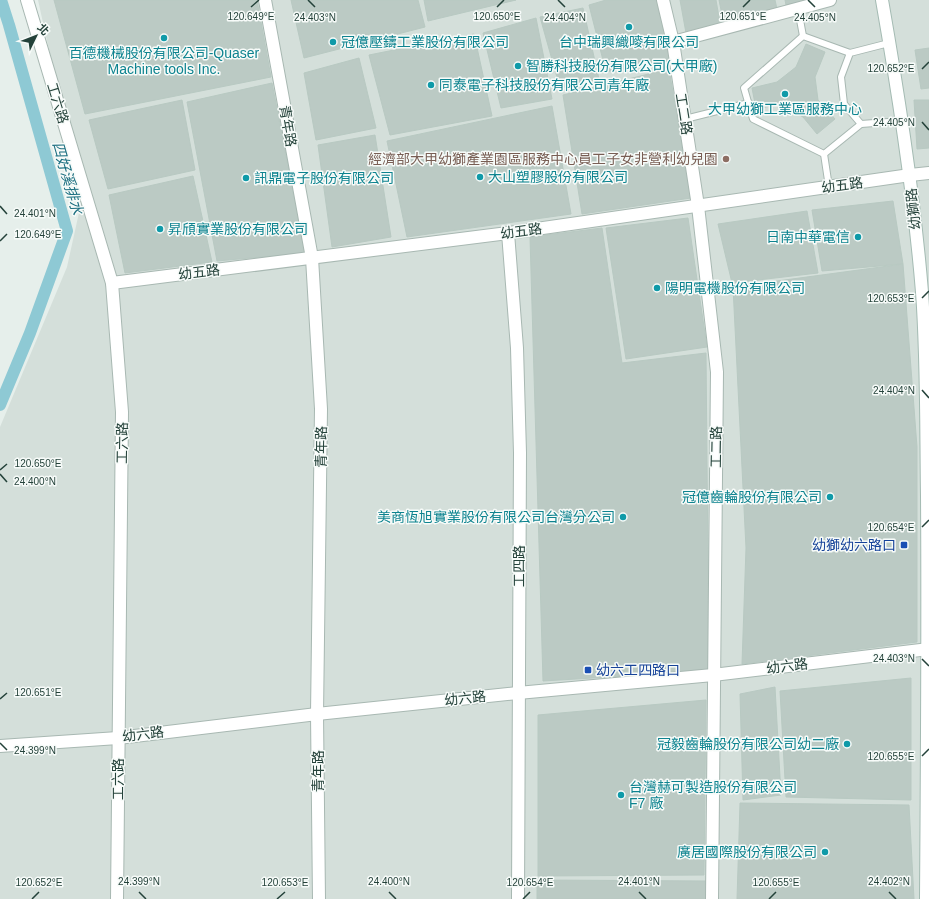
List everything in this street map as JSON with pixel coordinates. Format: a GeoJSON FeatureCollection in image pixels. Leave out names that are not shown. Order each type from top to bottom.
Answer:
{"type":"FeatureCollection","features":[{"type":"Feature","properties":{"kind":"street","name":"工六路"},"geometry":{"type":"LineString","coordinates":[[27,0],[112,283],[122,412],[117,899]]}},
{"type":"Feature","properties":{"kind":"street","name":"青年路"},"geometry":{"type":"LineString","coordinates":[[265,0],[312,258],[321,409],[318,714],[319,899]]}},
{"type":"Feature","properties":{"kind":"street","name":"工二路"},"geometry":{"type":"LineString","coordinates":[[663,0],[673,42],[698,206],[717,372],[712,899]]}},
{"type":"Feature","properties":{"kind":"street"},"geometry":{"type":"LineString","coordinates":[[673,42],[830,0]]}},
{"type":"Feature","properties":{"kind":"street","name":"幼獅路"},"geometry":{"type":"LineString","coordinates":[[882,0],[910,175],[922,291],[925,352],[929,649],[926,899]]}},
{"type":"Feature","properties":{"kind":"street","name":"幼五路"},"geometry":{"type":"LineString","coordinates":[[112,283],[508,233],[929,173]]}},
{"type":"Feature","properties":{"kind":"street","name":"工四路"},"geometry":{"type":"LineString","coordinates":[[508,233],[517,348],[520,453],[518,899]]}},
{"type":"Feature","properties":{"kind":"street","name":"幼六路"},"geometry":{"type":"LineString","coordinates":[[0,746],[118,738],[318,714],[518,693],[714,675],[929,649]]}},
{"type":"Feature","properties":{"kind":"lane"},"geometry":{"type":"LineString","coordinates":[[798,9],[803,36]]}},
{"type":"Feature","properties":{"kind":"lane"},"geometry":{"type":"LineString","coordinates":[[803,36],[850,53],[890,43]]}},
{"type":"Feature","properties":{"kind":"lane"},"geometry":{"type":"LineString","coordinates":[[803,36],[744,88],[753,120],[824,154]]}},
{"type":"Feature","properties":{"kind":"lane"},"geometry":{"type":"LineString","coordinates":[[850,53],[841,77],[844,104],[861,124]]}},
{"type":"Feature","properties":{"kind":"lane"},"geometry":{"type":"LineString","coordinates":[[685,119],[749,103]]}},
{"type":"Feature","properties":{"kind":"lane"},"geometry":{"type":"LineString","coordinates":[[824,154],[861,124],[902,121]]}},
{"type":"Feature","properties":{"kind":"lane"},"geometry":{"type":"LineString","coordinates":[[824,154],[828,187]]}},
{"type":"Feature","properties":{"kind":"shaded area"},"geometry":{"type":"Polygon","coordinates":[[[38,0],[929,0],[929,899],[0,899],[0,427],[67,267],[82,199],[38,0]]]}},
{"type":"Feature","properties":{"kind":"building","name":"百德機械股份有限公司-Quaser Machine tools Inc."},"geometry":{"type":"Polygon","coordinates":[[[54,0],[257,0],[271,77],[85,114],[54,0]]]}},
{"type":"Feature","properties":{"kind":"building","name":"冠億壓鑄工業股份有限公司"},"geometry":{"type":"Polygon","coordinates":[[[291,0],[418,0],[425,27],[304,58],[291,0]]]}},
{"type":"Feature","properties":{"kind":"building"},"geometry":{"type":"Polygon","coordinates":[[[424,0],[516,0],[428,21],[424,0]]]}},
{"type":"Feature","properties":{"kind":"building","name":"台中瑞興織嘜有限公司"},"geometry":{"type":"Polygon","coordinates":[[[606,0],[656,0],[669,48],[669,61],[606,72],[589,5],[606,0]]]}},
{"type":"Feature","properties":{"kind":"building"},"geometry":{"type":"Polygon","coordinates":[[[680,0],[716,0],[720,23],[686,33],[680,0]]]}},
{"type":"Feature","properties":{"kind":"building"},"geometry":{"type":"Polygon","coordinates":[[[719,0],[775,0],[777,9],[724,25],[719,0]]]}},
{"type":"Feature","properties":{"kind":"building"},"geometry":{"type":"Polygon","coordinates":[[[785,0],[807,0],[786,5],[785,0]]]}},
{"type":"Feature","properties":{"kind":"building"},"geometry":{"type":"Polygon","coordinates":[[[583,8],[599,79],[560,88],[540,17],[583,8]]]}},
{"type":"Feature","properties":{"kind":"building","name":"智勝科技股份有限公司(大甲廠)"},"geometry":{"type":"Polygon","coordinates":[[[536,18],[552,99],[501,108],[483,33],[536,18]]]}},
{"type":"Feature","properties":{"kind":"building","name":"同泰電子科技股份有限公司青年廠"},"geometry":{"type":"Polygon","coordinates":[[[474,34],[492,116],[390,135],[369,55],[474,34]]]}},
{"type":"Feature","properties":{"kind":"building","name":"大甲幼獅工業區服務中心"},"geometry":{"type":"Polygon","coordinates":[[[806,44],[825,52],[815,77],[818,100],[835,119],[817,134],[803,117],[781,104],[756,109],[752,88],[777,82],[796,67],[806,44]]]}},
{"type":"Feature","properties":{"kind":"building"},"geometry":{"type":"Polygon","coordinates":[[[929,48],[929,88],[921,89],[915,50],[929,48]]]}},
{"type":"Feature","properties":{"kind":"building"},"geometry":{"type":"Polygon","coordinates":[[[359,58],[376,128],[316,140],[304,73],[359,58]]]}},
{"type":"Feature","properties":{"kind":"building"},"geometry":{"type":"Polygon","coordinates":[[[669,69],[691,198],[582,214],[563,95],[669,69]]]}},
{"type":"Feature","properties":{"kind":"building","name":"訊鼎電子股份有限公司"},"geometry":{"type":"Polygon","coordinates":[[[272,83],[305,253],[217,261],[187,102],[272,83]]]}},
{"type":"Feature","properties":{"kind":"building"},"geometry":{"type":"Polygon","coordinates":[[[182,100],[195,170],[108,189],[89,120],[182,100]]]}},
{"type":"Feature","properties":{"kind":"building"},"geometry":{"type":"Polygon","coordinates":[[[914,100],[929,100],[929,148],[917,149],[914,100]]]}},
{"type":"Feature","properties":{"kind":"building","name":"大山塑膠股份有限公司"},"geometry":{"type":"Polygon","coordinates":[[[552,106],[571,214],[407,237],[387,141],[552,106]]]}},
{"type":"Feature","properties":{"kind":"building"},"geometry":{"type":"Polygon","coordinates":[[[375,135],[391,237],[332,247],[318,145],[375,135]]]}},
{"type":"Feature","properties":{"kind":"building","name":"昇頎實業股份有限公司"},"geometry":{"type":"Polygon","coordinates":[[[193,176],[212,262],[125,273],[109,195],[193,176]]]}},
{"type":"Feature","properties":{"kind":"building","name":"日南中華電信"},"geometry":{"type":"Polygon","coordinates":[[[893,201],[903,264],[822,271],[812,210],[893,201]]]}},
{"type":"Feature","properties":{"kind":"building","name":"陽明電機股份有限公司"},"geometry":{"type":"Polygon","coordinates":[[[807,211],[818,273],[732,283],[718,224],[807,211]]]}},
{"type":"Feature","properties":{"kind":"building","name":"陽明電機股份有限公司"},"geometry":{"type":"Polygon","coordinates":[[[688,218],[707,347],[626,359],[606,228],[688,218]]]}},
{"type":"Feature","properties":{"kind":"building","name":"美商恆旭實業股份有限公司台灣分公司"},"geometry":{"type":"Polygon","coordinates":[[[602,228],[622,363],[706,353],[709,671],[543,681],[530,237],[602,228]]]}},
{"type":"Feature","properties":{"kind":"building","name":"冠億齒輪股份有限公司"},"geometry":{"type":"Polygon","coordinates":[[[903,264],[917,447],[917,642],[742,664],[746,548],[733,287],[903,264]]]}},
{"type":"Feature","properties":{"kind":"building","name":"冠毅齒輪股份有限公司幼二廠"},"geometry":{"type":"Polygon","coordinates":[[[911,678],[911,800],[786,797],[780,691],[911,678]]]}},
{"type":"Feature","properties":{"kind":"building"},"geometry":{"type":"Polygon","coordinates":[[[775,687],[781,795],[743,800],[740,694],[775,687]]]}},
{"type":"Feature","properties":{"kind":"building","name":"台灣赫可製造股份有限公司 F7 廠"},"geometry":{"type":"Polygon","coordinates":[[[706,700],[704,875],[538,876],[538,715],[706,700]]]}},
{"type":"Feature","properties":{"kind":"building","name":"廣居國際股份有限公司"},"geometry":{"type":"Polygon","coordinates":[[[740,803],[909,805],[914,899],[737,899],[740,803]]]}},
{"type":"Feature","properties":{"kind":"building"},"geometry":{"type":"Polygon","coordinates":[[[537,880],[707,881],[707,899],[537,899],[537,880]]]}},
{"type":"Feature","properties":{"kind":"waterway","name":"四好溪排水"},"geometry":{"type":"LineString","coordinates":[[0,405],[30,333],[67,231],[1,0]]}},
{"type":"Feature","properties":{"kind":"place","name":"台中瑞興織嘜有限公司"},"geometry":{"type":"Point","coordinates":[629,27]}},
{"type":"Feature","properties":{"kind":"place","name":"百德機械股份有限公司-Quaser Machine tools Inc."},"geometry":{"type":"Point","coordinates":[164,38]}},
{"type":"Feature","properties":{"kind":"place","name":"冠億壓鑄工業股份有限公司"},"geometry":{"type":"Point","coordinates":[333,42]}},
{"type":"Feature","properties":{"kind":"place","name":"智勝科技股份有限公司(大甲廠)"},"geometry":{"type":"Point","coordinates":[518,66]}},
{"type":"Feature","properties":{"kind":"place","name":"同泰電子科技股份有限公司青年廠"},"geometry":{"type":"Point","coordinates":[431,85]}},
{"type":"Feature","properties":{"kind":"place","name":"大甲幼獅工業區服務中心"},"geometry":{"type":"Point","coordinates":[785,94]}},
{"type":"Feature","properties":{"kind":"place","name":"經濟部大甲幼獅產業園區服務中心員工子女非營利幼兒園"},"geometry":{"type":"Point","coordinates":[726,159]}},
{"type":"Feature","properties":{"kind":"place","name":"大山塑膠股份有限公司"},"geometry":{"type":"Point","coordinates":[480,177]}},
{"type":"Feature","properties":{"kind":"place","name":"訊鼎電子股份有限公司"},"geometry":{"type":"Point","coordinates":[246,178]}},
{"type":"Feature","properties":{"kind":"place","name":"昇頎實業股份有限公司"},"geometry":{"type":"Point","coordinates":[160,229]}},
{"type":"Feature","properties":{"kind":"place","name":"日南中華電信"},"geometry":{"type":"Point","coordinates":[858,237]}},
{"type":"Feature","properties":{"kind":"place","name":"陽明電機股份有限公司"},"geometry":{"type":"Point","coordinates":[657,288]}},
{"type":"Feature","properties":{"kind":"place","name":"冠億齒輪股份有限公司"},"geometry":{"type":"Point","coordinates":[830,497]}},
{"type":"Feature","properties":{"kind":"place","name":"美商恆旭實業股份有限公司台灣分公司"},"geometry":{"type":"Point","coordinates":[623,517]}},
{"type":"Feature","properties":{"kind":"place","name":"幼獅幼六路口"},"geometry":{"type":"Point","coordinates":[904,545]}},
{"type":"Feature","properties":{"kind":"place","name":"幼六工四路口"},"geometry":{"type":"Point","coordinates":[588,670]}},
{"type":"Feature","properties":{"kind":"place","name":"冠毅齒輪股份有限公司幼二廠"},"geometry":{"type":"Point","coordinates":[847,744]}},
{"type":"Feature","properties":{"kind":"place","name":"台灣赫可製造股份有限公司 F7 廠"},"geometry":{"type":"Point","coordinates":[621,795]}},
{"type":"Feature","properties":{"kind":"place","name":"廣居國際股份有限公司"},"geometry":{"type":"Point","coordinates":[825,852]}}]}
